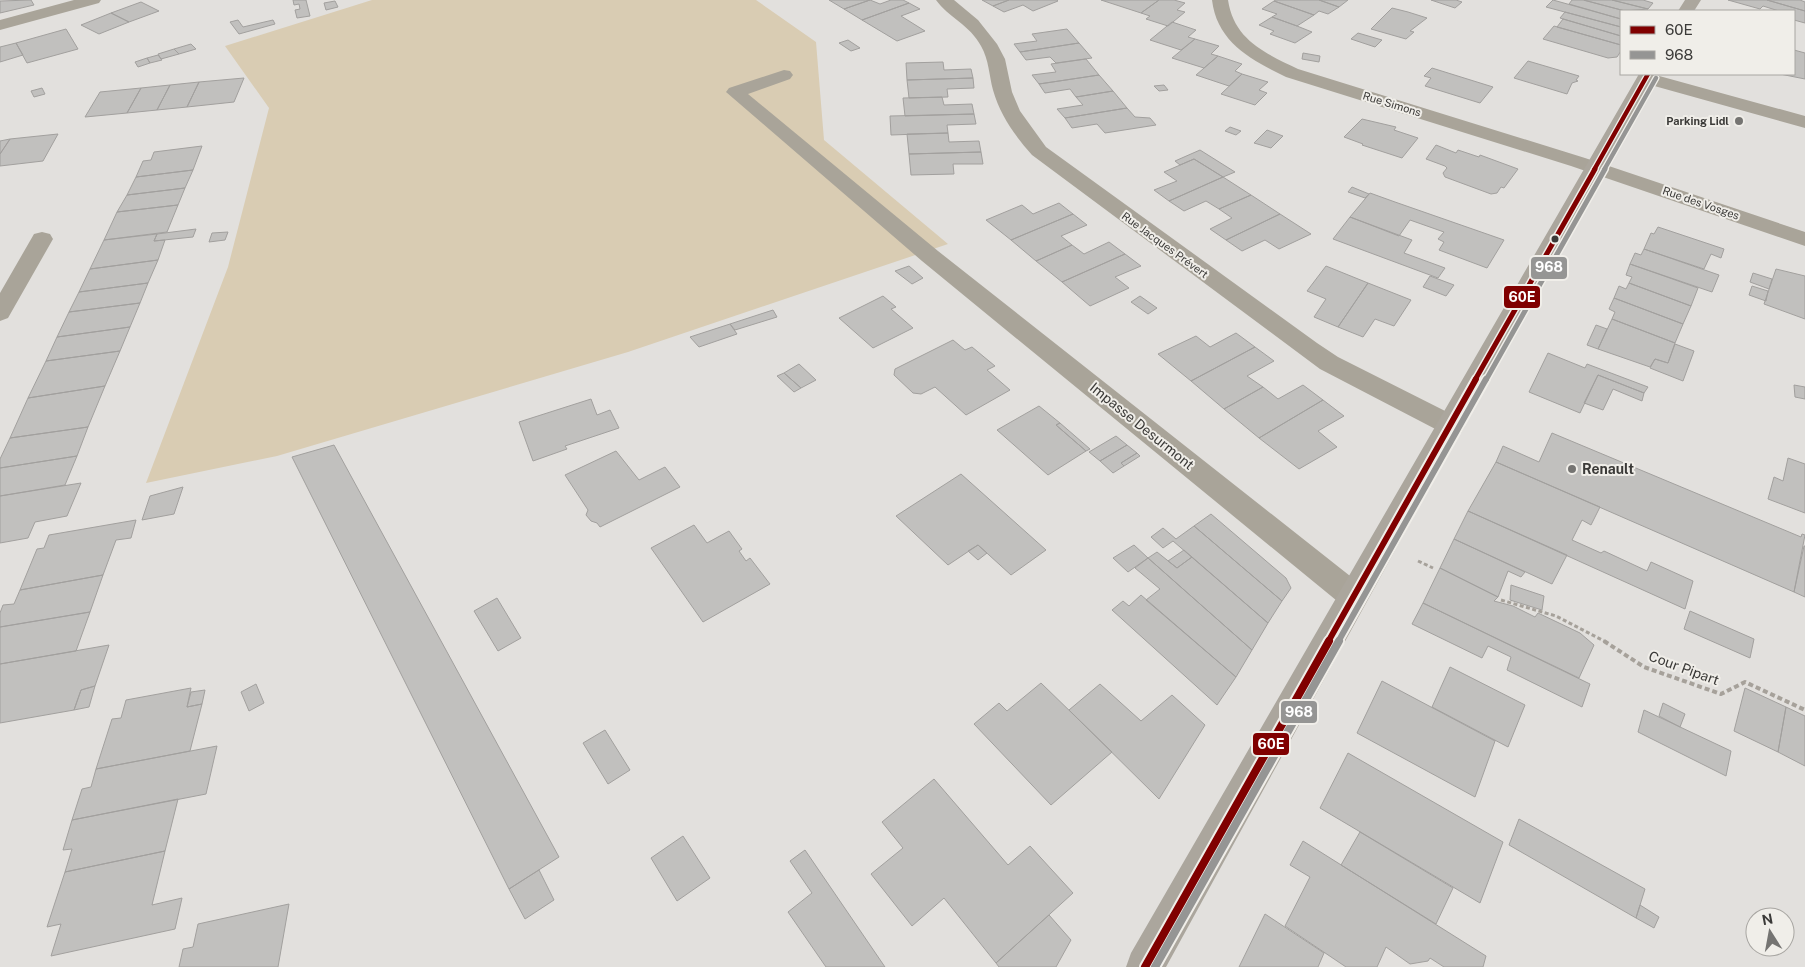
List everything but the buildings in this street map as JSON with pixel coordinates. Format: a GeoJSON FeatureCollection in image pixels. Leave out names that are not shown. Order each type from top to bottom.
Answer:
{"type":"FeatureCollection","features":[{"type":"Feature","properties":{"kind":"main road"},"geometry":{"type":"LineString","coordinates":[[1145,967],[1353,596],[1452,426],[1647,76]]}},
{"type":"Feature","properties":{"kind":"street"},"geometry":{"type":"LineString","coordinates":[[0,25],[93,0]]}},
{"type":"Feature","properties":{"kind":"street","name":"Rue Jacques Prévert"},"geometry":{"type":"LineString","coordinates":[[944,0],[966,17],[984,35],[994,54],[1007,107],[1020,129],[1039,151],[1308,349],[1345,372],[1452,426]]}},
{"type":"Feature","properties":{"kind":"street","name":"Rue Simons"},"geometry":{"type":"LineString","coordinates":[[1220,0],[1224,22],[1234,37],[1260,56],[1292,73],[1597,168]]}},
{"type":"Feature","properties":{"kind":"street","name":"Impasse Desurmont"},"geometry":{"type":"LineString","coordinates":[[784,75],[734,92],[930,256],[1353,596]]}},
{"type":"Feature","properties":{"kind":"street"},"geometry":{"type":"LineString","coordinates":[[1647,76],[1805,122]]}},
{"type":"Feature","properties":{"kind":"street","name":"Rue des Vosges"},"geometry":{"type":"LineString","coordinates":[[1597,168],[1805,239]]}},
{"type":"Feature","properties":{"kind":"street"},"geometry":{"type":"LineString","coordinates":[[0,313],[42,239]]}},
{"type":"Feature","properties":{"kind":"path","name":"Cour Pipart"},"geometry":{"type":"LineString","coordinates":[[1500,600],[1556,616],[1597,636],[1644,667],[1721,694],[1745,682],[1805,710]]}},
{"type":"Feature","properties":{"kind":"shaded area"},"geometry":{"type":"Polygon","coordinates":[[[372,0],[756,0],[816,42],[824,140],[948,244],[628,352],[277,456],[146,483],[228,267],[269,108],[225,46],[372,0]]]}},
{"type":"Feature","properties":{"kind":"transit line","name":"60E"},"geometry":{"type":"LineString","coordinates":[[1145,967],[1647,75]]}},
{"type":"Feature","properties":{"kind":"transit line","name":"968"},"geometry":{"type":"LineString","coordinates":[[1155,967],[1656,78]]}},
{"type":"Feature","properties":{"kind":"place","name":"Parking Lidl"},"geometry":{"type":"Point","coordinates":[1739,121]}},
{"type":"Feature","properties":{"kind":"place","name":"Renault"},"geometry":{"type":"Point","coordinates":[1572,469]}}]}
